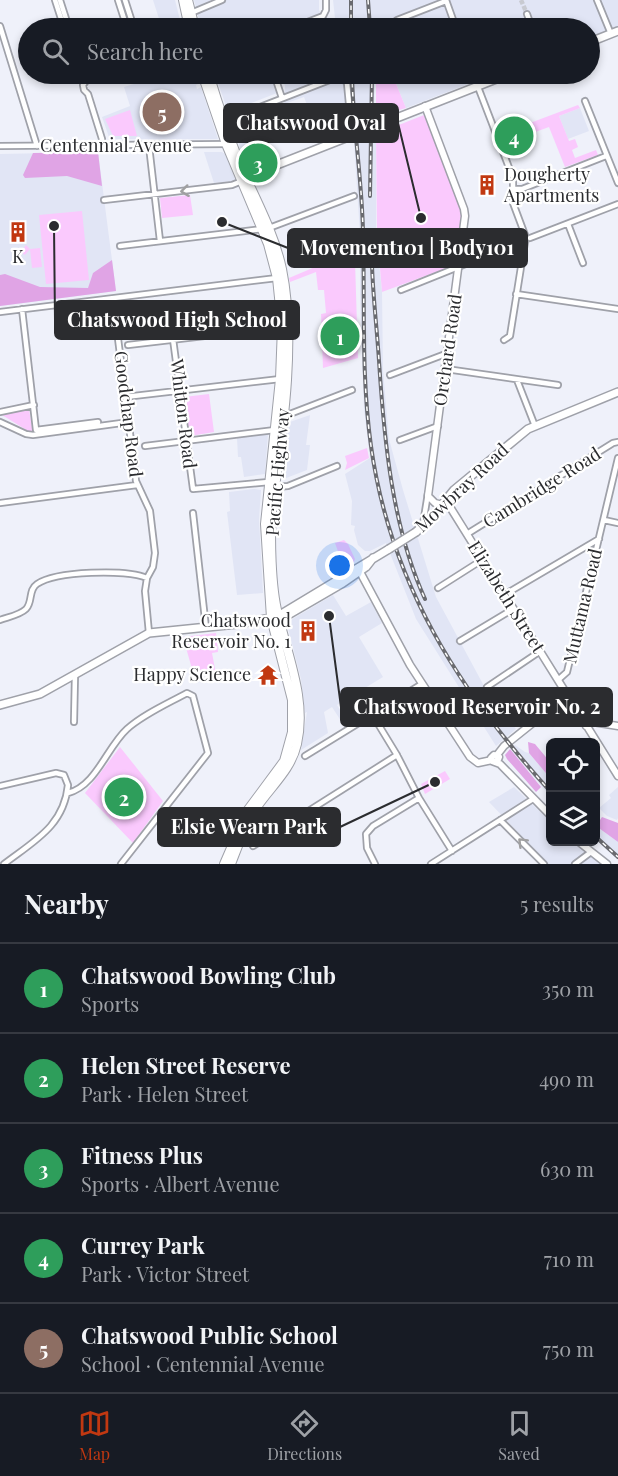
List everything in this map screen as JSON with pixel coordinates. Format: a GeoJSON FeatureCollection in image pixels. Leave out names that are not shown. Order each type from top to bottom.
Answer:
{"type":"FeatureCollection","features":[{"type":"Feature","properties":{"kind":"highway"},"geometry":{"type":"LineString","coordinates":[[183,0],[188,13]]}},
{"type":"Feature","properties":{"kind":"highway"},"geometry":{"type":"LineString","coordinates":[[188,0],[189,18]]}},
{"type":"Feature","properties":{"kind":"highway","name":"Pacific Highway"},"geometry":{"type":"LineString","coordinates":[[206,84],[282,269],[288,323],[282,417],[265,524],[274,617],[292,700],[292,737],[284,761],[247,811],[224,864]]}},
{"type":"Feature","properties":{"kind":"highway","name":"Pacific Highway"},"geometry":{"type":"LineString","coordinates":[[212,84],[221,122]]}},
{"type":"Feature","properties":{"kind":"highway","name":"Pacific Highway"},"geometry":{"type":"LineString","coordinates":[[266,229],[277,278],[282,327],[272,485]]}},
{"type":"Feature","properties":{"kind":"highway","name":"Pacific Highway"},"geometry":{"type":"LineString","coordinates":[[231,864],[251,817],[290,763],[297,743],[300,706],[296,682],[274,617]]}},
{"type":"Feature","properties":{"kind":"main road"},"geometry":{"type":"LineString","coordinates":[[600,38],[614,32]]}},
{"type":"Feature","properties":{"kind":"main road"},"geometry":{"type":"LineString","coordinates":[[245,179],[483,84]]}},
{"type":"Feature","properties":{"kind":"main road","name":"Mowbray Road"},"geometry":{"type":"LineString","coordinates":[[0,705],[33,696],[149,633],[206,628],[274,617],[358,569],[418,530],[454,490],[521,434],[618,392]]}},
{"type":"Feature","properties":{"kind":"street"},"geometry":{"type":"LineString","coordinates":[[55,0],[61,18]]}},
{"type":"Feature","properties":{"kind":"street"},"geometry":{"type":"LineString","coordinates":[[60,0],[66,18]]}},
{"type":"Feature","properties":{"kind":"street"},"geometry":{"type":"LineString","coordinates":[[118,0],[124,18]]}},
{"type":"Feature","properties":{"kind":"street"},"geometry":{"type":"LineString","coordinates":[[125,0],[131,18]]}},
{"type":"Feature","properties":{"kind":"street"},"geometry":{"type":"LineString","coordinates":[[188,13],[222,0]]}},
{"type":"Feature","properties":{"kind":"street"},"geometry":{"type":"LineString","coordinates":[[320,18],[326,13],[326,0]]}},
{"type":"Feature","properties":{"kind":"street"},"geometry":{"type":"LineString","coordinates":[[402,18],[446,0],[452,18]]}},
{"type":"Feature","properties":{"kind":"street"},"geometry":{"type":"LineString","coordinates":[[597,0],[614,32]]}},
{"type":"Feature","properties":{"kind":"street"},"geometry":{"type":"LineString","coordinates":[[527,14],[528,18]]}},
{"type":"Feature","properties":{"kind":"street"},"geometry":{"type":"LineString","coordinates":[[0,26],[37,146]]}},
{"type":"Feature","properties":{"kind":"street"},"geometry":{"type":"LineString","coordinates":[[84,84],[102,139],[102,146]]}},
{"type":"Feature","properties":{"kind":"street"},"geometry":{"type":"LineString","coordinates":[[277,84],[282,98]]}},
{"type":"Feature","properties":{"kind":"street"},"geometry":{"type":"LineString","coordinates":[[221,122],[318,84]]}},
{"type":"Feature","properties":{"kind":"street"},"geometry":{"type":"LineString","coordinates":[[346,84],[349,104]]}},
{"type":"Feature","properties":{"kind":"street"},"geometry":{"type":"LineString","coordinates":[[478,86],[513,178],[513,203],[526,239],[510,336],[504,340]]}},
{"type":"Feature","properties":{"kind":"street"},"geometry":{"type":"LineString","coordinates":[[585,101],[618,183]]}},
{"type":"Feature","properties":{"kind":"street","name":"Orchard Road"},"geometry":{"type":"LineString","coordinates":[[418,530],[424,521],[465,225],[464,209],[425,106]]}},
{"type":"Feature","properties":{"kind":"street","name":"Centennial Avenue"},"geometry":{"type":"LineString","coordinates":[[0,146],[229,144]]}},
{"type":"Feature","properties":{"kind":"street"},"geometry":{"type":"LineString","coordinates":[[149,146],[160,242]]}},
{"type":"Feature","properties":{"kind":"street"},"geometry":{"type":"LineString","coordinates":[[514,189],[522,189],[606,156]]}},
{"type":"Feature","properties":{"kind":"street"},"geometry":{"type":"LineString","coordinates":[[104,200],[232,185],[245,179]]}},
{"type":"Feature","properties":{"kind":"street"},"geometry":{"type":"LineString","coordinates":[[120,246],[266,229],[354,196]]}},
{"type":"Feature","properties":{"kind":"street"},"geometry":{"type":"LineString","coordinates":[[401,290],[618,204]]}},
{"type":"Feature","properties":{"kind":"street"},"geometry":{"type":"LineString","coordinates":[[568,224],[583,263]]}},
{"type":"Feature","properties":{"kind":"street"},"geometry":{"type":"LineString","coordinates":[[0,312],[277,278]]}},
{"type":"Feature","properties":{"kind":"street"},"geometry":{"type":"LineString","coordinates":[[516,294],[618,309]]}},
{"type":"Feature","properties":{"kind":"street","name":"Goodchap Road"},"geometry":{"type":"LineString","coordinates":[[113,299],[137,486],[150,511],[155,553],[144,597],[149,633]]}},
{"type":"Feature","properties":{"kind":"street"},"geometry":{"type":"LineString","coordinates":[[22,309],[36,430],[98,422]]}},
{"type":"Feature","properties":{"kind":"street"},"geometry":{"type":"LineString","coordinates":[[128,345],[282,327]]}},
{"type":"Feature","properties":{"kind":"street","name":"Whitton Road"},"geometry":{"type":"LineString","coordinates":[[173,339],[193,489],[272,485]]}},
{"type":"Feature","properties":{"kind":"street"},"geometry":{"type":"LineString","coordinates":[[390,375],[448,353]]}},
{"type":"Feature","properties":{"kind":"street"},"geometry":{"type":"LineString","coordinates":[[446,369],[558,385]]}},
{"type":"Feature","properties":{"kind":"street"},"geometry":{"type":"LineString","coordinates":[[125,397],[280,379]]}},
{"type":"Feature","properties":{"kind":"street"},"geometry":{"type":"LineString","coordinates":[[517,380],[535,426]]}},
{"type":"Feature","properties":{"kind":"street"},"geometry":{"type":"LineString","coordinates":[[282,417],[352,390]]}},
{"type":"Feature","properties":{"kind":"street"},"geometry":{"type":"LineString","coordinates":[[0,412],[34,405]]}},
{"type":"Feature","properties":{"kind":"street"},"geometry":{"type":"LineString","coordinates":[[0,422],[33,435],[129,422]]}},
{"type":"Feature","properties":{"kind":"street"},"geometry":{"type":"LineString","coordinates":[[400,440],[438,426]]}},
{"type":"Feature","properties":{"kind":"street"},"geometry":{"type":"LineString","coordinates":[[145,446],[275,430]]}},
{"type":"Feature","properties":{"kind":"street","name":"Cambridge Road"},"geometry":{"type":"LineString","coordinates":[[467,534],[618,442]]}},
{"type":"Feature","properties":{"kind":"street","name":"Muttama Road"},"geometry":{"type":"LineString","coordinates":[[558,680],[567,672],[618,458]]}},
{"type":"Feature","properties":{"kind":"street"},"geometry":{"type":"LineString","coordinates":[[272,485],[288,486],[337,465]]}},
{"type":"Feature","properties":{"kind":"street"},"geometry":{"type":"LineString","coordinates":[[0,503],[137,486]]}},
{"type":"Feature","properties":{"kind":"street"},"geometry":{"type":"LineString","coordinates":[[428,493],[432,501],[442,505]]}},
{"type":"Feature","properties":{"kind":"street","name":"Elizabeth Street"},"geometry":{"type":"LineString","coordinates":[[442,505],[450,507],[558,680],[566,697],[618,776]]}},
{"type":"Feature","properties":{"kind":"street"},"geometry":{"type":"LineString","coordinates":[[193,513],[206,628]]}},
{"type":"Feature","properties":{"kind":"street"},"geometry":{"type":"LineString","coordinates":[[604,520],[618,523]]}},
{"type":"Feature","properties":{"kind":"street"},"geometry":{"type":"LineString","coordinates":[[504,595],[599,539]]}},
{"type":"Feature","properties":{"kind":"street"},"geometry":{"type":"LineString","coordinates":[[438,588],[482,560]]}},
{"type":"Feature","properties":{"kind":"street"},"geometry":{"type":"LineString","coordinates":[[358,569],[422,684],[472,760],[478,763],[495,759],[504,746],[566,697]]}},
{"type":"Feature","properties":{"kind":"street"},"geometry":{"type":"LineString","coordinates":[[0,620],[25,611],[30,603],[32,589],[38,584],[61,576],[74,573],[126,574],[147,578]]}},
{"type":"Feature","properties":{"kind":"street"},"geometry":{"type":"LineString","coordinates":[[460,641],[513,609]]}},
{"type":"Feature","properties":{"kind":"street"},"geometry":{"type":"LineString","coordinates":[[487,687],[539,652]]}},
{"type":"Feature","properties":{"kind":"street"},"geometry":{"type":"LineString","coordinates":[[74,722],[75,675]]}},
{"type":"Feature","properties":{"kind":"street"},"geometry":{"type":"LineString","coordinates":[[304,756],[422,684]]}},
{"type":"Feature","properties":{"kind":"street"},"geometry":{"type":"LineString","coordinates":[[68,794],[84,786],[126,730],[157,709],[187,693],[191,694],[208,753],[121,864]]}},
{"type":"Feature","properties":{"kind":"street"},"geometry":{"type":"LineString","coordinates":[[372,714],[419,798],[452,850]]}},
{"type":"Feature","properties":{"kind":"street"},"geometry":{"type":"LineString","coordinates":[[586,726],[594,722],[618,726]]}},
{"type":"Feature","properties":{"kind":"street"},"geometry":{"type":"LineString","coordinates":[[253,846],[397,755]]}},
{"type":"Feature","properties":{"kind":"street"},"geometry":{"type":"LineString","coordinates":[[495,759],[546,812]]}},
{"type":"Feature","properties":{"kind":"street"},"geometry":{"type":"LineString","coordinates":[[0,786],[60,773],[68,785],[68,794],[60,815],[50,830],[4,864]]}},
{"type":"Feature","properties":{"kind":"street"},"geometry":{"type":"LineString","coordinates":[[375,864],[366,848],[365,838],[373,826],[419,798]]}},
{"type":"Feature","properties":{"kind":"street"},"geometry":{"type":"LineString","coordinates":[[431,864],[533,799]]}},
{"type":"Feature","properties":{"kind":"street"},"geometry":{"type":"LineString","coordinates":[[500,820],[544,864]]}},
{"type":"Feature","properties":{"kind":"street"},"geometry":{"type":"LineString","coordinates":[[584,846],[606,864]]}},
{"type":"Feature","properties":{"kind":"street"},"geometry":{"type":"LineString","coordinates":[[575,864],[591,852]]}},
{"type":"Feature","properties":{"kind":"shaded area"},"geometry":{"type":"Polygon","coordinates":[[[153,0],[175,0],[180,18],[159,18],[153,0]]]}},
{"type":"Feature","properties":{"kind":"shaded area"},"geometry":{"type":"Polygon","coordinates":[[[194,0],[319,0],[319,10],[323,18],[198,18],[194,0]]]}},
{"type":"Feature","properties":{"kind":"shaded area"},"geometry":{"type":"Polygon","coordinates":[[[333,0],[618,0],[618,26],[600,33],[600,18],[335,18],[333,0]]]}},
{"type":"Feature","properties":{"kind":"shaded area"},"geometry":{"type":"Polygon","coordinates":[[[134,84],[198,84],[197,89],[201,87],[218,139],[112,139],[109,137],[102,117],[130,106],[124,87],[134,84]]]}},
{"type":"Feature","properties":{"kind":"shaded area"},"geometry":{"type":"Polygon","coordinates":[[[218,84],[274,84],[277,93],[228,112],[218,84]]]}},
{"type":"Feature","properties":{"kind":"shaded area"},"geometry":{"type":"Polygon","coordinates":[[[284,84],[344,84],[346,103],[312,118],[304,97],[287,103],[296,128],[265,140],[272,160],[249,169],[231,125],[284,104],[284,84]]]}},
{"type":"Feature","properties":{"kind":"shaded area"},"geometry":{"type":"Polygon","coordinates":[[[350,84],[375,84],[374,120],[353,128],[350,84]]]}},
{"type":"Feature","properties":{"kind":"shaded area"},"geometry":{"type":"Polygon","coordinates":[[[376,84],[396,84],[406,108],[376,115],[376,84]]]}},
{"type":"Feature","properties":{"kind":"shaded area"},"geometry":{"type":"Polygon","coordinates":[[[396,84],[468,84],[406,108],[396,84]]]}},
{"type":"Feature","properties":{"kind":"shaded area"},"geometry":{"type":"Polygon","coordinates":[[[578,105],[580,108],[559,116],[569,141],[575,139],[578,147],[572,150],[575,158],[596,150],[598,155],[565,167],[549,127],[505,143],[503,133],[578,105]]]}},
{"type":"Feature","properties":{"kind":"shaded area"},"geometry":{"type":"Polygon","coordinates":[[[580,108],[589,131],[568,139],[559,116],[580,108]]]}},
{"type":"Feature","properties":{"kind":"shaded area"},"geometry":{"type":"Polygon","coordinates":[[[130,110],[137,136],[113,136],[105,119],[130,110]]]}},
{"type":"Feature","properties":{"kind":"shaded area"},"geometry":{"type":"Polygon","coordinates":[[[424,115],[463,212],[455,265],[382,292],[377,233],[376,134],[424,115]]]}},
{"type":"Feature","properties":{"kind":"shaded area"},"geometry":{"type":"Polygon","coordinates":[[[376,134],[376,233],[382,292],[383,370],[389,439],[436,597],[484,686],[516,729],[496,746],[416,619],[386,543],[365,551],[358,545],[355,526],[351,525],[352,501],[345,474],[370,458],[364,409],[360,234],[354,142],[376,134]]]}},
{"type":"Feature","properties":{"kind":"shaded area"},"geometry":{"type":"Polygon","coordinates":[[[98,152],[116,291],[0,306],[0,154],[98,152]]]}},
{"type":"Feature","properties":{"kind":"shaded area"},"geometry":{"type":"Polygon","coordinates":[[[98,152],[102,186],[67,176],[25,178],[23,175],[33,153],[98,152]]]}},
{"type":"Feature","properties":{"kind":"shaded area"},"geometry":{"type":"Polygon","coordinates":[[[204,152],[225,154],[235,179],[214,183],[204,152]]]}},
{"type":"Feature","properties":{"kind":"shaded area"},"geometry":{"type":"Polygon","coordinates":[[[190,195],[193,215],[162,218],[160,198],[190,195]]]}},
{"type":"Feature","properties":{"kind":"shaded area"},"geometry":{"type":"Polygon","coordinates":[[[82,211],[89,280],[46,284],[39,215],[82,211]]]}},
{"type":"Feature","properties":{"kind":"shaded area"},"geometry":{"type":"Polygon","coordinates":[[[354,228],[358,358],[323,368],[321,314],[326,313],[324,290],[318,290],[316,272],[290,282],[289,278],[315,267],[307,246],[354,228]]]}},
{"type":"Feature","properties":{"kind":"shaded area"},"geometry":{"type":"Polygon","coordinates":[[[26,245],[30,249],[25,255],[21,252],[26,245]]]}},
{"type":"Feature","properties":{"kind":"shaded area"},"geometry":{"type":"Polygon","coordinates":[[[40,248],[42,267],[32,268],[30,249],[40,248]]]}},
{"type":"Feature","properties":{"kind":"shaded area"},"geometry":{"type":"Polygon","coordinates":[[[112,260],[116,291],[0,306],[0,275],[5,274],[40,287],[88,288],[93,273],[112,260]]]}},
{"type":"Feature","properties":{"kind":"shaded area"},"geometry":{"type":"Polygon","coordinates":[[[209,394],[214,432],[190,436],[184,397],[209,394]]]}},
{"type":"Feature","properties":{"kind":"shaded area"},"geometry":{"type":"Polygon","coordinates":[[[29,409],[33,434],[2,415],[29,409]]]}},
{"type":"Feature","properties":{"kind":"shaded area"},"geometry":{"type":"Polygon","coordinates":[[[310,415],[306,445],[310,445],[307,470],[281,480],[287,423],[310,415]]]}},
{"type":"Feature","properties":{"kind":"shaded area"},"geometry":{"type":"Polygon","coordinates":[[[268,434],[265,474],[244,477],[241,457],[238,457],[237,438],[268,434]]]}},
{"type":"Feature","properties":{"kind":"shaded area"},"geometry":{"type":"Polygon","coordinates":[[[367,448],[369,458],[345,470],[347,463],[345,456],[367,448]]]}},
{"type":"Feature","properties":{"kind":"shaded area"},"geometry":{"type":"Polygon","coordinates":[[[261,490],[259,520],[263,593],[237,595],[227,512],[230,511],[229,492],[261,490]]]}},
{"type":"Feature","properties":{"kind":"shaded area"},"geometry":{"type":"Polygon","coordinates":[[[344,540],[355,559],[344,569],[342,565],[338,568],[335,560],[340,557],[335,543],[344,540]]]}},
{"type":"Feature","properties":{"kind":"shaded area"},"geometry":{"type":"Polygon","coordinates":[[[333,595],[346,616],[371,602],[382,623],[359,637],[383,677],[337,705],[347,721],[343,724],[332,707],[324,712],[328,733],[301,750],[307,712],[305,713],[301,679],[287,624],[333,595]]]}},
{"type":"Feature","properties":{"kind":"shaded area"},"geometry":{"type":"Polygon","coordinates":[[[216,633],[218,652],[212,653],[216,674],[194,676],[183,637],[216,633]]]}},
{"type":"Feature","properties":{"kind":"shaded area"},"geometry":{"type":"Polygon","coordinates":[[[528,742],[535,744],[546,757],[546,773],[529,753],[528,742]]]}},
{"type":"Feature","properties":{"kind":"shaded area"},"geometry":{"type":"Polygon","coordinates":[[[515,745],[529,753],[546,773],[546,791],[510,749],[515,745]]]}},
{"type":"Feature","properties":{"kind":"shaded area"},"geometry":{"type":"Polygon","coordinates":[[[120,747],[163,801],[133,843],[85,793],[120,747]]]}},
{"type":"Feature","properties":{"kind":"shaded area"},"geometry":{"type":"Polygon","coordinates":[[[510,749],[541,787],[536,792],[507,759],[505,755],[510,749]]]}},
{"type":"Feature","properties":{"kind":"shaded area"},"geometry":{"type":"Polygon","coordinates":[[[445,771],[450,779],[425,794],[421,784],[445,771]]]}},
{"type":"Feature","properties":{"kind":"shaded area"},"geometry":{"type":"Polygon","coordinates":[[[514,787],[546,817],[546,846],[578,846],[601,864],[548,864],[489,802],[514,787]]]}},
{"type":"Feature","properties":{"kind":"shaded area"},"geometry":{"type":"Polygon","coordinates":[[[618,787],[617,820],[607,816],[600,809],[611,798],[609,795],[618,787]]]}},
{"type":"Feature","properties":{"kind":"shaded area"},"geometry":{"type":"Polygon","coordinates":[[[602,817],[618,823],[618,842],[600,829],[602,817]]]}},
{"type":"Feature","properties":{"kind":"shaded area"},"geometry":{"type":"Polygon","coordinates":[[[600,829],[618,842],[618,860],[600,844],[600,829]]]}},
{"type":"Feature","properties":{"kind":"tunnel"},"geometry":{"type":"LineString","coordinates":[[521,0],[527,14]]}},
{"type":"Feature","properties":{"kind":"railway"},"geometry":{"type":"LineString","coordinates":[[351,0],[351,18]]}},
{"type":"Feature","properties":{"kind":"railway"},"geometry":{"type":"LineString","coordinates":[[368,0],[369,18]]}},
{"type":"Feature","properties":{"kind":"railway"},"geometry":{"type":"LineString","coordinates":[[352,84],[362,212],[366,393],[371,446],[380,496],[394,544],[412,589],[458,674],[486,714],[546,786]]}},
{"type":"Feature","properties":{"kind":"railway"},"geometry":{"type":"LineString","coordinates":[[370,196],[372,84]]}},
{"type":"Feature","properties":{"kind":"railway"},"geometry":{"type":"LineString","coordinates":[[372,265],[387,452],[397,513],[425,599]]}},
{"type":"Feature","properties":{"kind":"railway"},"geometry":{"type":"LineString","coordinates":[[600,841],[618,857]]}},
{"type":"Feature","properties":{"kind":"place","name":"Chatswood Public School"},"geometry":{"type":"Point","coordinates":[162,112]}},
{"type":"Feature","properties":{"kind":"place","name":"Currey Park"},"geometry":{"type":"Point","coordinates":[514,136]}},
{"type":"Feature","properties":{"kind":"place","name":"Fitness Plus"},"geometry":{"type":"Point","coordinates":[258,163]}},
{"type":"Feature","properties":{"kind":"place","name":"Dougherty Apartments"},"geometry":{"type":"Point","coordinates":[487,185]}},
{"type":"Feature","properties":{"kind":"place","name":"Chatswood Oval"},"geometry":{"type":"Point","coordinates":[421,218]}},
{"type":"Feature","properties":{"kind":"place","name":"Movement101 | Body101"},"geometry":{"type":"Point","coordinates":[222,222]}},
{"type":"Feature","properties":{"kind":"place","name":"Chatswood High School"},"geometry":{"type":"Point","coordinates":[54,226]}},
{"type":"Feature","properties":{"kind":"place","name":"K"},"geometry":{"type":"Point","coordinates":[18,232]}},
{"type":"Feature","properties":{"kind":"place","name":"Chatswood Bowling Club"},"geometry":{"type":"Point","coordinates":[340,336]}},
{"type":"Feature","properties":{"kind":"place","name":"Chatswood Reservoir No. 2"},"geometry":{"type":"Point","coordinates":[329,616]}},
{"type":"Feature","properties":{"kind":"place","name":"Chatswood Reservoir No. 1"},"geometry":{"type":"Point","coordinates":[308,631]}},
{"type":"Feature","properties":{"kind":"place","name":"Happy Science"},"geometry":{"type":"Point","coordinates":[268,675]}},
{"type":"Feature","properties":{"kind":"place","name":"Elsie Wearn Park"},"geometry":{"type":"Point","coordinates":[435,782]}},
{"type":"Feature","properties":{"kind":"place","name":"Helen Street Reserve"},"geometry":{"type":"Point","coordinates":[124,797]}}]}
